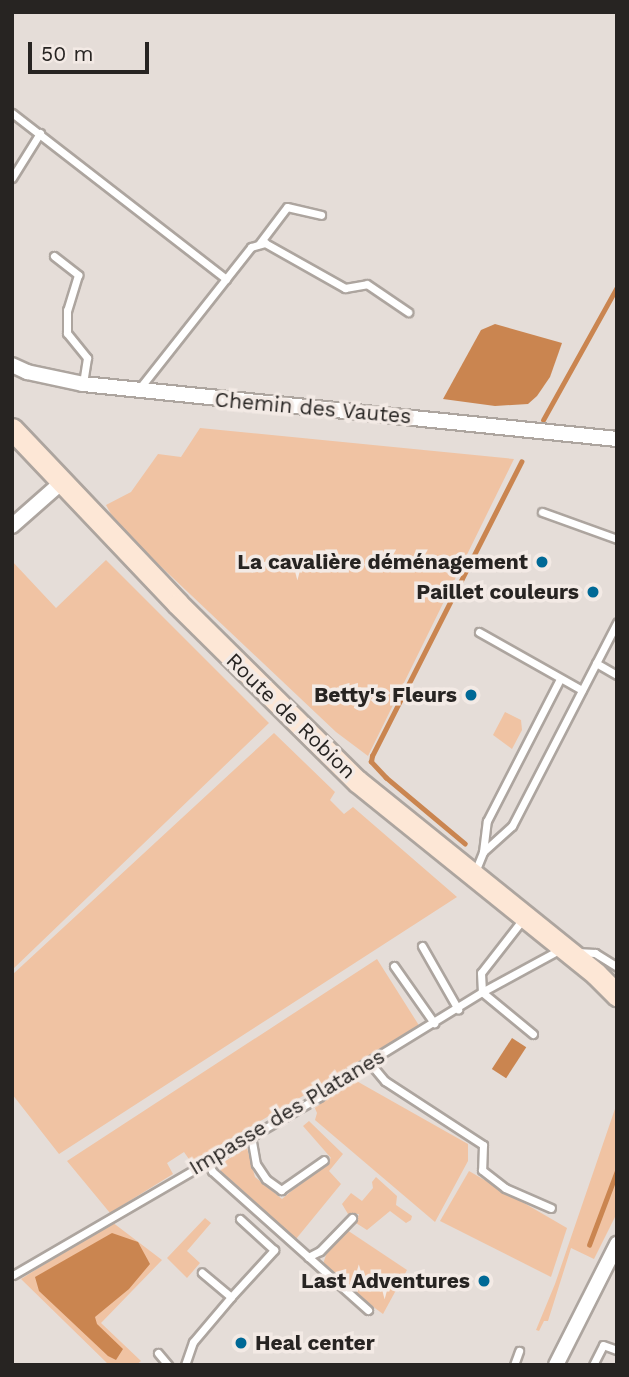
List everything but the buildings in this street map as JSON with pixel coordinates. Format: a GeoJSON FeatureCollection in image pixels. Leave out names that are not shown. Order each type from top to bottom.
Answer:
{"type":"FeatureCollection","features":[{"type":"Feature","properties":{"kind":"main road","name":"Route de Robion"},"geometry":{"type":"LineString","coordinates":[[12,429],[61,483],[348,772],[563,950],[596,974],[617,985]]}},
{"type":"Feature","properties":{"kind":"main road","name":"Route de Robion"},"geometry":{"type":"LineString","coordinates":[[596,974],[617,995]]}},
{"type":"Feature","properties":{"kind":"street","name":"Chemin des Vautes"},"geometry":{"type":"LineString","coordinates":[[12,365],[27,372],[83,384],[617,439]]}},
{"type":"Feature","properties":{"kind":"street"},"geometry":{"type":"LineString","coordinates":[[12,526],[61,483]]}},
{"type":"Feature","properties":{"kind":"street"},"geometry":{"type":"LineString","coordinates":[[556,1365],[617,1244]]}},
{"type":"Feature","properties":{"kind":"lane"},"geometry":{"type":"LineString","coordinates":[[12,113],[226,279]]}},
{"type":"Feature","properties":{"kind":"lane"},"geometry":{"type":"LineString","coordinates":[[12,178],[40,133]]}},
{"type":"Feature","properties":{"kind":"lane"},"geometry":{"type":"LineString","coordinates":[[259,245],[288,207],[321,215]]}},
{"type":"Feature","properties":{"kind":"lane"},"geometry":{"type":"LineString","coordinates":[[139,390],[251,247],[265,243],[345,288],[367,284],[408,312]]}},
{"type":"Feature","properties":{"kind":"lane"},"geometry":{"type":"LineString","coordinates":[[54,256],[78,275],[67,310],[67,333],[87,358],[83,384]]}},
{"type":"Feature","properties":{"kind":"lane"},"geometry":{"type":"LineString","coordinates":[[542,512],[617,540]]}},
{"type":"Feature","properties":{"kind":"lane"},"geometry":{"type":"LineString","coordinates":[[483,852],[512,826],[617,623]]}},
{"type":"Feature","properties":{"kind":"lane"},"geometry":{"type":"LineString","coordinates":[[479,632],[582,690]]}},
{"type":"Feature","properties":{"kind":"lane"},"geometry":{"type":"LineString","coordinates":[[596,663],[617,675]]}},
{"type":"Feature","properties":{"kind":"lane"},"geometry":{"type":"LineString","coordinates":[[473,877],[483,852],[487,821],[560,679]]}},
{"type":"Feature","properties":{"kind":"lane"},"geometry":{"type":"LineString","coordinates":[[524,918],[481,973],[482,992],[533,1034]]}},
{"type":"Feature","properties":{"kind":"lane"},"geometry":{"type":"LineString","coordinates":[[422,946],[458,1009]]}},
{"type":"Feature","properties":{"kind":"lane"},"geometry":{"type":"LineString","coordinates":[[563,950],[595,953],[617,967]]}},
{"type":"Feature","properties":{"kind":"lane","name":"Impasse des Platanes"},"geometry":{"type":"LineString","coordinates":[[13,1275],[319,1097],[369,1062],[482,992],[563,950]]}},
{"type":"Feature","properties":{"kind":"lane"},"geometry":{"type":"LineString","coordinates":[[394,966],[434,1023]]}},
{"type":"Feature","properties":{"kind":"lane"},"geometry":{"type":"LineString","coordinates":[[369,1062],[385,1082],[483,1145],[482,1170],[505,1188],[551,1208]]}},
{"type":"Feature","properties":{"kind":"lane"},"geometry":{"type":"LineString","coordinates":[[251,1136],[256,1164],[266,1179],[281,1190],[324,1160]]}},
{"type":"Feature","properties":{"kind":"lane"},"geometry":{"type":"LineString","coordinates":[[208,1161],[212,1171],[368,1310]]}},
{"type":"Feature","properties":{"kind":"lane"},"geometry":{"type":"LineString","coordinates":[[308,1257],[320,1251],[352,1218]]}},
{"type":"Feature","properties":{"kind":"lane"},"geometry":{"type":"LineString","coordinates":[[185,1365],[193,1342],[274,1250],[240,1219]]}},
{"type":"Feature","properties":{"kind":"lane"},"geometry":{"type":"LineString","coordinates":[[202,1273],[231,1297]]}},
{"type":"Feature","properties":{"kind":"lane"},"geometry":{"type":"LineString","coordinates":[[593,1365],[603,1345],[617,1350]]}},
{"type":"Feature","properties":{"kind":"lane"},"geometry":{"type":"LineString","coordinates":[[514,1365],[519,1351]]}},
{"type":"Feature","properties":{"kind":"lane"},"geometry":{"type":"LineString","coordinates":[[158,1353],[168,1365]]}},
{"type":"Feature","properties":{"kind":"shaded area"},"geometry":{"type":"Polygon","coordinates":[[[495,324],[562,343],[550,377],[537,396],[528,404],[495,406],[443,399],[481,330],[495,324]]]}},
{"type":"Feature","properties":{"kind":"shaded area"},"geometry":{"type":"Polygon","coordinates":[[[200,428],[514,459],[368,756],[336,732],[117,525],[106,505],[131,492],[158,454],[181,457],[200,428]]]}},
{"type":"Feature","properties":{"kind":"shaded area"},"geometry":{"type":"Polygon","coordinates":[[[106,560],[269,723],[12,970],[12,561],[56,608],[106,560]]]}},
{"type":"Feature","properties":{"kind":"shaded area"},"geometry":{"type":"Polygon","coordinates":[[[505,712],[521,720],[522,730],[512,749],[493,735],[505,712]]]}},
{"type":"Feature","properties":{"kind":"shaded area"},"geometry":{"type":"Polygon","coordinates":[[[274,733],[335,792],[330,800],[344,814],[353,807],[457,897],[59,1154],[12,1094],[12,975],[274,733]]]}},
{"type":"Feature","properties":{"kind":"shaded area"},"geometry":{"type":"Polygon","coordinates":[[[377,959],[420,1027],[191,1162],[184,1152],[167,1163],[173,1174],[110,1213],[67,1161],[377,959]]]}},
{"type":"Feature","properties":{"kind":"shaded area"},"geometry":{"type":"Polygon","coordinates":[[[512,1038],[526,1047],[506,1078],[492,1069],[512,1038]]]}},
{"type":"Feature","properties":{"kind":"shaded area"},"geometry":{"type":"Polygon","coordinates":[[[353,1079],[468,1144],[468,1161],[435,1222],[315,1120],[317,1113],[314,1106],[353,1079]]]}},
{"type":"Feature","properties":{"kind":"shaded area"},"geometry":{"type":"Polygon","coordinates":[[[617,1103],[617,1213],[594,1259],[571,1248],[548,1321],[544,1321],[539,1331],[536,1330],[555,1284],[617,1103]]]}},
{"type":"Feature","properties":{"kind":"shaded area"},"geometry":{"type":"Polygon","coordinates":[[[309,1121],[343,1154],[329,1171],[341,1184],[296,1239],[220,1170],[222,1163],[247,1148],[255,1177],[282,1199],[331,1158],[303,1126],[309,1121]]]}},
{"type":"Feature","properties":{"kind":"shaded area"},"geometry":{"type":"Polygon","coordinates":[[[469,1171],[567,1228],[551,1277],[440,1221],[469,1171]]]}},
{"type":"Feature","properties":{"kind":"shaded area"},"geometry":{"type":"Polygon","coordinates":[[[376,1177],[397,1196],[396,1205],[412,1216],[411,1220],[406,1223],[390,1211],[367,1230],[356,1223],[359,1214],[348,1214],[342,1204],[351,1193],[362,1201],[373,1188],[372,1182],[376,1177]]]}},
{"type":"Feature","properties":{"kind":"shaded area"},"geometry":{"type":"Polygon","coordinates":[[[205,1218],[211,1223],[187,1251],[200,1263],[187,1278],[167,1258],[205,1218]]]}},
{"type":"Feature","properties":{"kind":"shaded area"},"geometry":{"type":"Polygon","coordinates":[[[112,1222],[162,1260],[101,1323],[141,1361],[136,1365],[109,1365],[21,1279],[112,1222]]]}},
{"type":"Feature","properties":{"kind":"shaded area"},"geometry":{"type":"Polygon","coordinates":[[[347,1230],[407,1270],[383,1314],[338,1281],[323,1264],[327,1252],[347,1230]]]}},
{"type":"Feature","properties":{"kind":"shaded area"},"geometry":{"type":"Polygon","coordinates":[[[112,1233],[138,1242],[150,1264],[129,1289],[95,1317],[97,1324],[123,1349],[116,1360],[108,1356],[39,1291],[35,1277],[112,1233]]]}},
{"type":"Feature","properties":{"kind":"waterway"},"geometry":{"type":"LineString","coordinates":[[543,420],[617,287]]}},
{"type":"Feature","properties":{"kind":"waterway"},"geometry":{"type":"LineString","coordinates":[[465,844],[386,778],[371,762],[521,462]]}},
{"type":"Feature","properties":{"kind":"waterway"},"geometry":{"type":"LineString","coordinates":[[589,1245],[617,1171]]}},
{"type":"Feature","properties":{"kind":"place","name":"La cavalière déménagement"},"geometry":{"type":"Point","coordinates":[542,562]}},
{"type":"Feature","properties":{"kind":"place","name":"Paillet couleurs"},"geometry":{"type":"Point","coordinates":[593,592]}},
{"type":"Feature","properties":{"kind":"place","name":"Betty's Fleurs"},"geometry":{"type":"Point","coordinates":[471,695]}},
{"type":"Feature","properties":{"kind":"place","name":"Last Adventures"},"geometry":{"type":"Point","coordinates":[484,1281]}},
{"type":"Feature","properties":{"kind":"place","name":"Heal center"},"geometry":{"type":"Point","coordinates":[241,1343]}}]}
